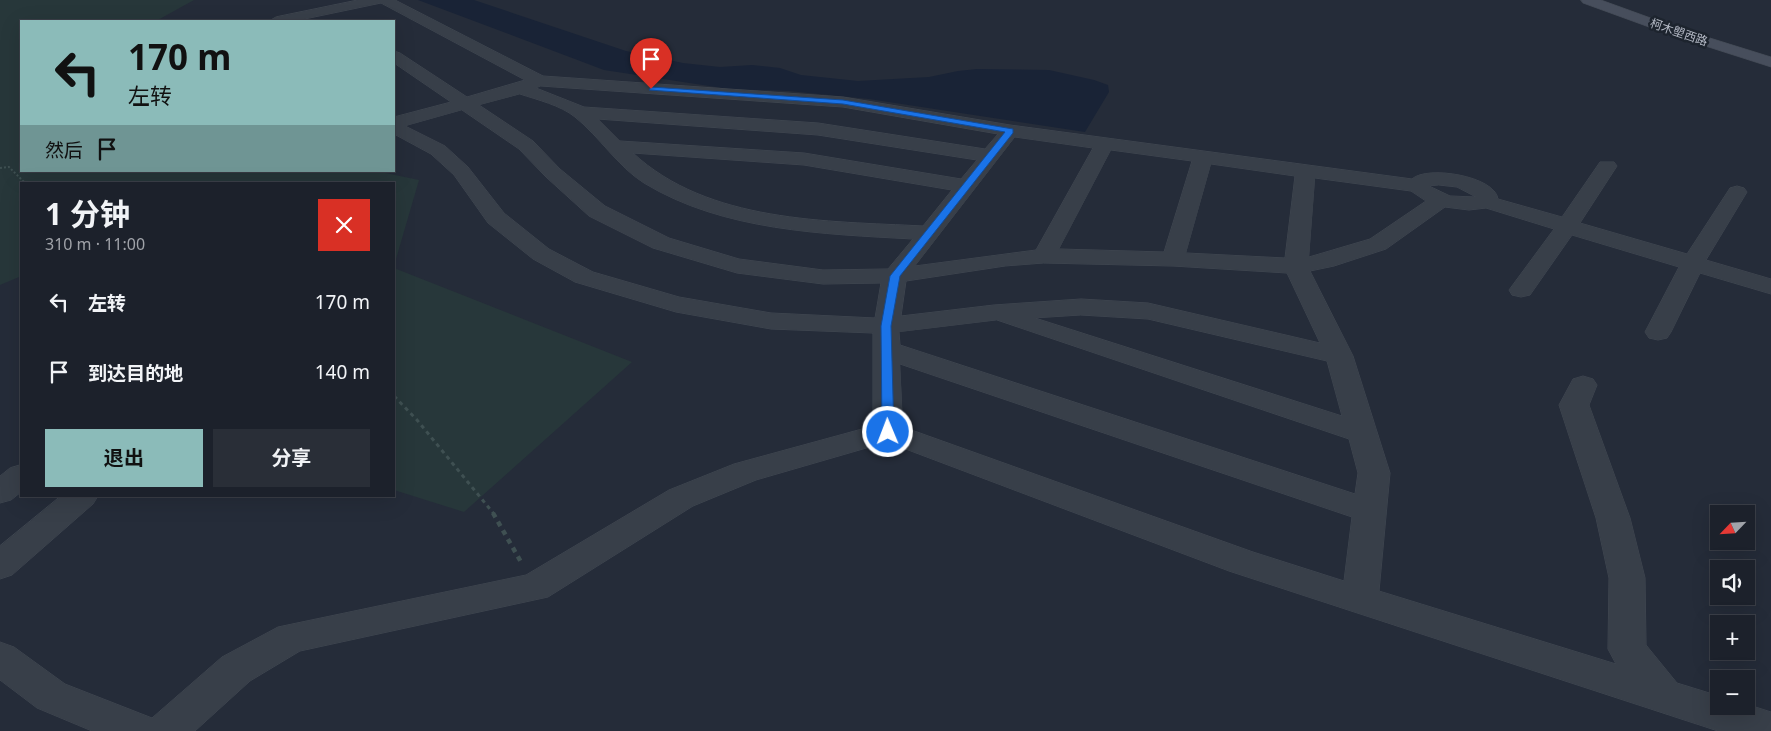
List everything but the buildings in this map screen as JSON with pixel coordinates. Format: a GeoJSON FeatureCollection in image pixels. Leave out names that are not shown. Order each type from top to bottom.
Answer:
{"type":"FeatureCollection","features":[{"type":"Feature","properties":{"kind":"street"},"geometry":{"type":"LineString","coordinates":[[281,20],[378,0]]}},
{"type":"Feature","properties":{"kind":"street"},"geometry":{"type":"LineString","coordinates":[[385,0],[579,112],[650,177],[695,200],[756,217],[822,227],[928,233]]}},
{"type":"Feature","properties":{"kind":"street","name":"柯木塱西路"},"geometry":{"type":"LineString","coordinates":[[1588,0],[1676,32],[1771,62]]}},
{"type":"Feature","properties":{"kind":"street"},"geometry":{"type":"LineString","coordinates":[[327,11],[340,20]]}},
{"type":"Feature","properties":{"kind":"street"},"geometry":{"type":"LineString","coordinates":[[395,57],[463,104],[526,144],[553,174],[597,211],[661,243],[737,266],[822,277],[895,276],[1005,259],[1044,256],[1173,259],[1296,266],[1326,261],[1378,244],[1442,200]]}},
{"type":"Feature","properties":{"kind":"street"},"geometry":{"type":"LineString","coordinates":[[397,120],[530,85],[843,102],[1010,131],[1417,186],[1431,197],[1472,205],[1487,202],[1771,287]]}},
{"type":"Feature","properties":{"kind":"street"},"geometry":{"type":"LineString","coordinates":[[579,112],[818,129],[990,156]]}},
{"type":"Feature","properties":{"kind":"street"},"geometry":{"type":"LineString","coordinates":[[397,120],[438,150],[461,171],[496,218],[541,254],[584,278],[676,304],[771,321],[886,338],[1370,511]]}},
{"type":"Feature","properties":{"kind":"street"},"geometry":{"type":"LineString","coordinates":[[888,432],[886,338],[895,276],[1010,131]]}},
{"type":"Feature","properties":{"kind":"street"},"geometry":{"type":"LineString","coordinates":[[1044,256],[1105,144]]}},
{"type":"Feature","properties":{"kind":"street"},"geometry":{"type":"LineString","coordinates":[[616,146],[804,159],[965,186]]}},
{"type":"Feature","properties":{"kind":"street"},"geometry":{"type":"LineString","coordinates":[[1173,259],[1203,157]]}},
{"type":"Feature","properties":{"kind":"street"},"geometry":{"type":"LineString","coordinates":[[1520,290],[1568,225],[1607,166]]}},
{"type":"Feature","properties":{"kind":"street"},"geometry":{"type":"LineString","coordinates":[[1306,171],[1296,266],[1339,356],[1374,473],[1360,600]]}},
{"type":"Feature","properties":{"kind":"street"},"geometry":{"type":"LineString","coordinates":[[1417,186],[1421,181],[1429,179],[1443,178],[1462,181],[1488,196],[1487,202]]}},
{"type":"Feature","properties":{"kind":"street"},"geometry":{"type":"LineString","coordinates":[[1658,332],[1693,263],[1737,192]]}},
{"type":"Feature","properties":{"kind":"street"},"geometry":{"type":"LineString","coordinates":[[886,338],[994,313],[1080,308],[1148,311],[1339,356]]}},
{"type":"Feature","properties":{"kind":"street"},"geometry":{"type":"LineString","coordinates":[[994,313],[1362,433]]}},
{"type":"Feature","properties":{"kind":"street"},"geometry":{"type":"LineString","coordinates":[[1583,385],[1574,405],[1613,518],[1628,578],[1627,649],[1662,694]]}},
{"type":"Feature","properties":{"kind":"street"},"geometry":{"type":"LineString","coordinates":[[166,731],[236,669],[291,638],[535,587],[681,498],[745,472],[888,432],[1241,562],[1771,730]]}},
{"type":"Feature","properties":{"kind":"street"},"geometry":{"type":"LineString","coordinates":[[0,492],[20,477]]}},
{"type":"Feature","properties":{"kind":"street"},"geometry":{"type":"LineString","coordinates":[[0,566],[81,497]]}},
{"type":"Feature","properties":{"kind":"street"},"geometry":{"type":"LineString","coordinates":[[0,658],[51,696],[138,731]]}},
{"type":"Feature","properties":{"kind":"path"},"geometry":{"type":"LineString","coordinates":[[0,168],[9,168],[24,182]]}},
{"type":"Feature","properties":{"kind":"path"},"geometry":{"type":"LineString","coordinates":[[395,397],[417,420],[495,515],[535,587]]}},
{"type":"Feature","properties":{"kind":"shaded area"},"geometry":{"type":"Polygon","coordinates":[[[0,0],[194,0],[158,20],[20,20],[20,172],[381,172],[419,180],[395,263],[395,182],[20,182],[20,278],[0,285],[0,0]]]}},
{"type":"Feature","properties":{"kind":"shaded area"},"geometry":{"type":"Polygon","coordinates":[[[395,268],[632,362],[464,512],[395,490],[395,268]]]}},
{"type":"Feature","properties":{"kind":"water"},"geometry":{"type":"Polygon","coordinates":[[[418,0],[474,0],[626,51],[683,63],[720,67],[752,65],[780,68],[801,75],[858,81],[929,77],[977,69],[1049,70],[1108,85],[1109,92],[1085,132],[869,99],[789,91],[729,89],[604,70],[418,0]]]}},
{"type":"Feature","properties":{"kind":"route"},"geometry":{"type":"LineString","coordinates":[[651,89],[843,102],[1010,131],[895,276],[886,326],[888,432]]}}]}
